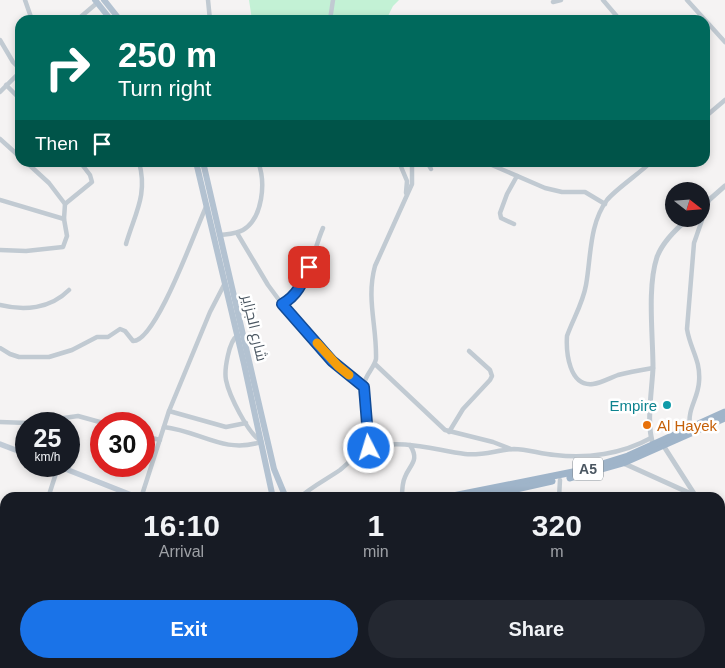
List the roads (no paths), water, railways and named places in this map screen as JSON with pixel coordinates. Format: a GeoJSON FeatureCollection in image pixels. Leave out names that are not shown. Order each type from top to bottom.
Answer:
{"type":"FeatureCollection","features":[{"type":"Feature","properties":{"kind":"highway","name":"A5"},"geometry":{"type":"LineString","coordinates":[[474,492],[568,474],[628,456],[652,441],[725,412]]}},
{"type":"Feature","properties":{"kind":"highway","name":"A5"},"geometry":{"type":"LineString","coordinates":[[505,492],[583,475],[623,463],[725,418]]}},
{"type":"Feature","properties":{"kind":"main road"},"geometry":{"type":"LineString","coordinates":[[96,1],[107,15]]}},
{"type":"Feature","properties":{"kind":"main road"},"geometry":{"type":"LineString","coordinates":[[108,2],[117,15]]}},
{"type":"Feature","properties":{"kind":"main road","name":"شارع الجزاير"},"geometry":{"type":"LineString","coordinates":[[197,167],[272,492]]}},
{"type":"Feature","properties":{"kind":"main road","name":"شارع الجزاير"},"geometry":{"type":"LineString","coordinates":[[204,167],[274,469],[284,492]]}},
{"type":"Feature","properties":{"kind":"main road"},"geometry":{"type":"LineString","coordinates":[[0,444],[15,450]]}},
{"type":"Feature","properties":{"kind":"main road"},"geometry":{"type":"LineString","coordinates":[[80,475],[125,492]]}},
{"type":"Feature","properties":{"kind":"street"},"geometry":{"type":"LineString","coordinates":[[25,0],[30,15]]}},
{"type":"Feature","properties":{"kind":"street"},"geometry":{"type":"LineString","coordinates":[[208,0],[210,15]]}},
{"type":"Feature","properties":{"kind":"street"},"geometry":{"type":"LineString","coordinates":[[331,15],[333,0]]}},
{"type":"Feature","properties":{"kind":"street"},"geometry":{"type":"LineString","coordinates":[[553,2],[561,0]]}},
{"type":"Feature","properties":{"kind":"street"},"geometry":{"type":"LineString","coordinates":[[603,0],[616,15]]}},
{"type":"Feature","properties":{"kind":"street"},"geometry":{"type":"LineString","coordinates":[[687,0],[701,15]]}},
{"type":"Feature","properties":{"kind":"street"},"geometry":{"type":"LineString","coordinates":[[82,15],[96,1]]}},
{"type":"Feature","properties":{"kind":"street"},"geometry":{"type":"LineString","coordinates":[[710,25],[725,42]]}},
{"type":"Feature","properties":{"kind":"street"},"geometry":{"type":"LineString","coordinates":[[720,36],[725,32]]}},
{"type":"Feature","properties":{"kind":"street"},"geometry":{"type":"LineString","coordinates":[[0,40],[15,64]]}},
{"type":"Feature","properties":{"kind":"street"},"geometry":{"type":"LineString","coordinates":[[0,92],[15,76]]}},
{"type":"Feature","properties":{"kind":"street"},"geometry":{"type":"LineString","coordinates":[[6,86],[15,94]]}},
{"type":"Feature","properties":{"kind":"street"},"geometry":{"type":"LineString","coordinates":[[710,112],[725,100]]}},
{"type":"Feature","properties":{"kind":"street"},"geometry":{"type":"LineString","coordinates":[[0,140],[15,154]]}},
{"type":"Feature","properties":{"kind":"street"},"geometry":{"type":"LineString","coordinates":[[0,250],[26,251],[63,247],[67,236],[64,219],[65,204],[49,183],[31,167]]}},
{"type":"Feature","properties":{"kind":"street"},"geometry":{"type":"LineString","coordinates":[[65,204],[92,182],[90,175],[84,167]]}},
{"type":"Feature","properties":{"kind":"street"},"geometry":{"type":"LineString","coordinates":[[126,244],[142,194],[140,167]]}},
{"type":"Feature","properties":{"kind":"street"},"geometry":{"type":"LineString","coordinates":[[220,235],[237,233],[249,225],[257,212],[260,203],[262,178],[259,167]]}},
{"type":"Feature","properties":{"kind":"street"},"geometry":{"type":"LineString","coordinates":[[402,167],[407,180],[405,199]]}},
{"type":"Feature","properties":{"kind":"street"},"geometry":{"type":"LineString","coordinates":[[369,448],[364,387],[366,376],[375,364],[376,353],[371,302],[372,279],[375,266],[413,178],[412,167]]}},
{"type":"Feature","properties":{"kind":"street"},"geometry":{"type":"LineString","coordinates":[[496,167],[558,192],[585,192],[605,204]]}},
{"type":"Feature","properties":{"kind":"street"},"geometry":{"type":"LineString","coordinates":[[646,167],[614,193],[605,204],[593,235],[583,297],[567,336],[567,354],[578,380],[584,384],[591,385],[620,374],[653,368]]}},
{"type":"Feature","properties":{"kind":"street"},"geometry":{"type":"LineString","coordinates":[[514,224],[502,218],[500,213],[507,194],[517,176]]}},
{"type":"Feature","properties":{"kind":"street"},"geometry":{"type":"LineString","coordinates":[[710,200],[725,186]]}},
{"type":"Feature","properties":{"kind":"street"},"geometry":{"type":"LineString","coordinates":[[0,200],[64,219]]}},
{"type":"Feature","properties":{"kind":"street"},"geometry":{"type":"LineString","coordinates":[[0,348],[13,356],[40,358],[72,350],[97,337],[106,338],[120,329],[125,331],[133,341],[139,340],[163,306],[206,207]]}},
{"type":"Feature","properties":{"kind":"street"},"geometry":{"type":"LineString","coordinates":[[282,304],[294,295],[302,283],[323,228]]}},
{"type":"Feature","properties":{"kind":"street"},"geometry":{"type":"LineString","coordinates":[[375,364],[441,427],[449,432],[493,442],[512,449],[557,456],[584,456],[609,453],[652,441],[652,288],[655,264],[665,243],[679,228]]}},
{"type":"Feature","properties":{"kind":"street"},"geometry":{"type":"LineString","coordinates":[[690,427],[690,412],[700,382],[697,356],[687,329],[694,243],[700,228]]}},
{"type":"Feature","properties":{"kind":"street"},"geometry":{"type":"LineString","coordinates":[[237,233],[268,285],[282,304],[332,361],[364,387]]}},
{"type":"Feature","properties":{"kind":"street"},"geometry":{"type":"LineString","coordinates":[[142,492],[169,411],[210,312],[225,284]]}},
{"type":"Feature","properties":{"kind":"street"},"geometry":{"type":"LineString","coordinates":[[0,305],[24,308],[37,307],[56,300],[69,290]]}},
{"type":"Feature","properties":{"kind":"street"},"geometry":{"type":"LineString","coordinates":[[237,336],[232,341],[227,358],[226,379],[234,401],[254,436],[261,441]]}},
{"type":"Feature","properties":{"kind":"street"},"geometry":{"type":"LineString","coordinates":[[449,432],[463,409],[492,376],[490,370],[469,351]]}},
{"type":"Feature","properties":{"kind":"street"},"geometry":{"type":"LineString","coordinates":[[169,411],[226,427],[246,422]]}},
{"type":"Feature","properties":{"kind":"street"},"geometry":{"type":"LineString","coordinates":[[0,422],[28,423],[78,416],[90,419]]}},
{"type":"Feature","properties":{"kind":"street"},"geometry":{"type":"LineString","coordinates":[[164,427],[184,431],[231,446],[242,447],[261,441]]}},
{"type":"Feature","properties":{"kind":"street"},"geometry":{"type":"LineString","coordinates":[[155,439],[160,440]]}},
{"type":"Feature","properties":{"kind":"street"},"geometry":{"type":"LineString","coordinates":[[307,492],[369,448],[396,444],[477,454],[512,449]]}},
{"type":"Feature","properties":{"kind":"street"},"geometry":{"type":"LineString","coordinates":[[403,492],[404,480],[415,458],[410,445]]}},
{"type":"Feature","properties":{"kind":"street"},"geometry":{"type":"LineString","coordinates":[[663,446],[693,492]]}},
{"type":"Feature","properties":{"kind":"street"},"geometry":{"type":"LineString","coordinates":[[623,463],[685,492]]}},
{"type":"Feature","properties":{"kind":"street"},"geometry":{"type":"LineString","coordinates":[[50,492],[55,477]]}},
{"type":"Feature","properties":{"kind":"street"},"geometry":{"type":"LineString","coordinates":[[559,492],[560,480]]}},
{"type":"Feature","properties":{"kind":"place","name":"Empire"},"geometry":{"type":"Point","coordinates":[667,405]}},
{"type":"Feature","properties":{"kind":"place","name":"Al Hayek"},"geometry":{"type":"Point","coordinates":[647,425]}}]}
